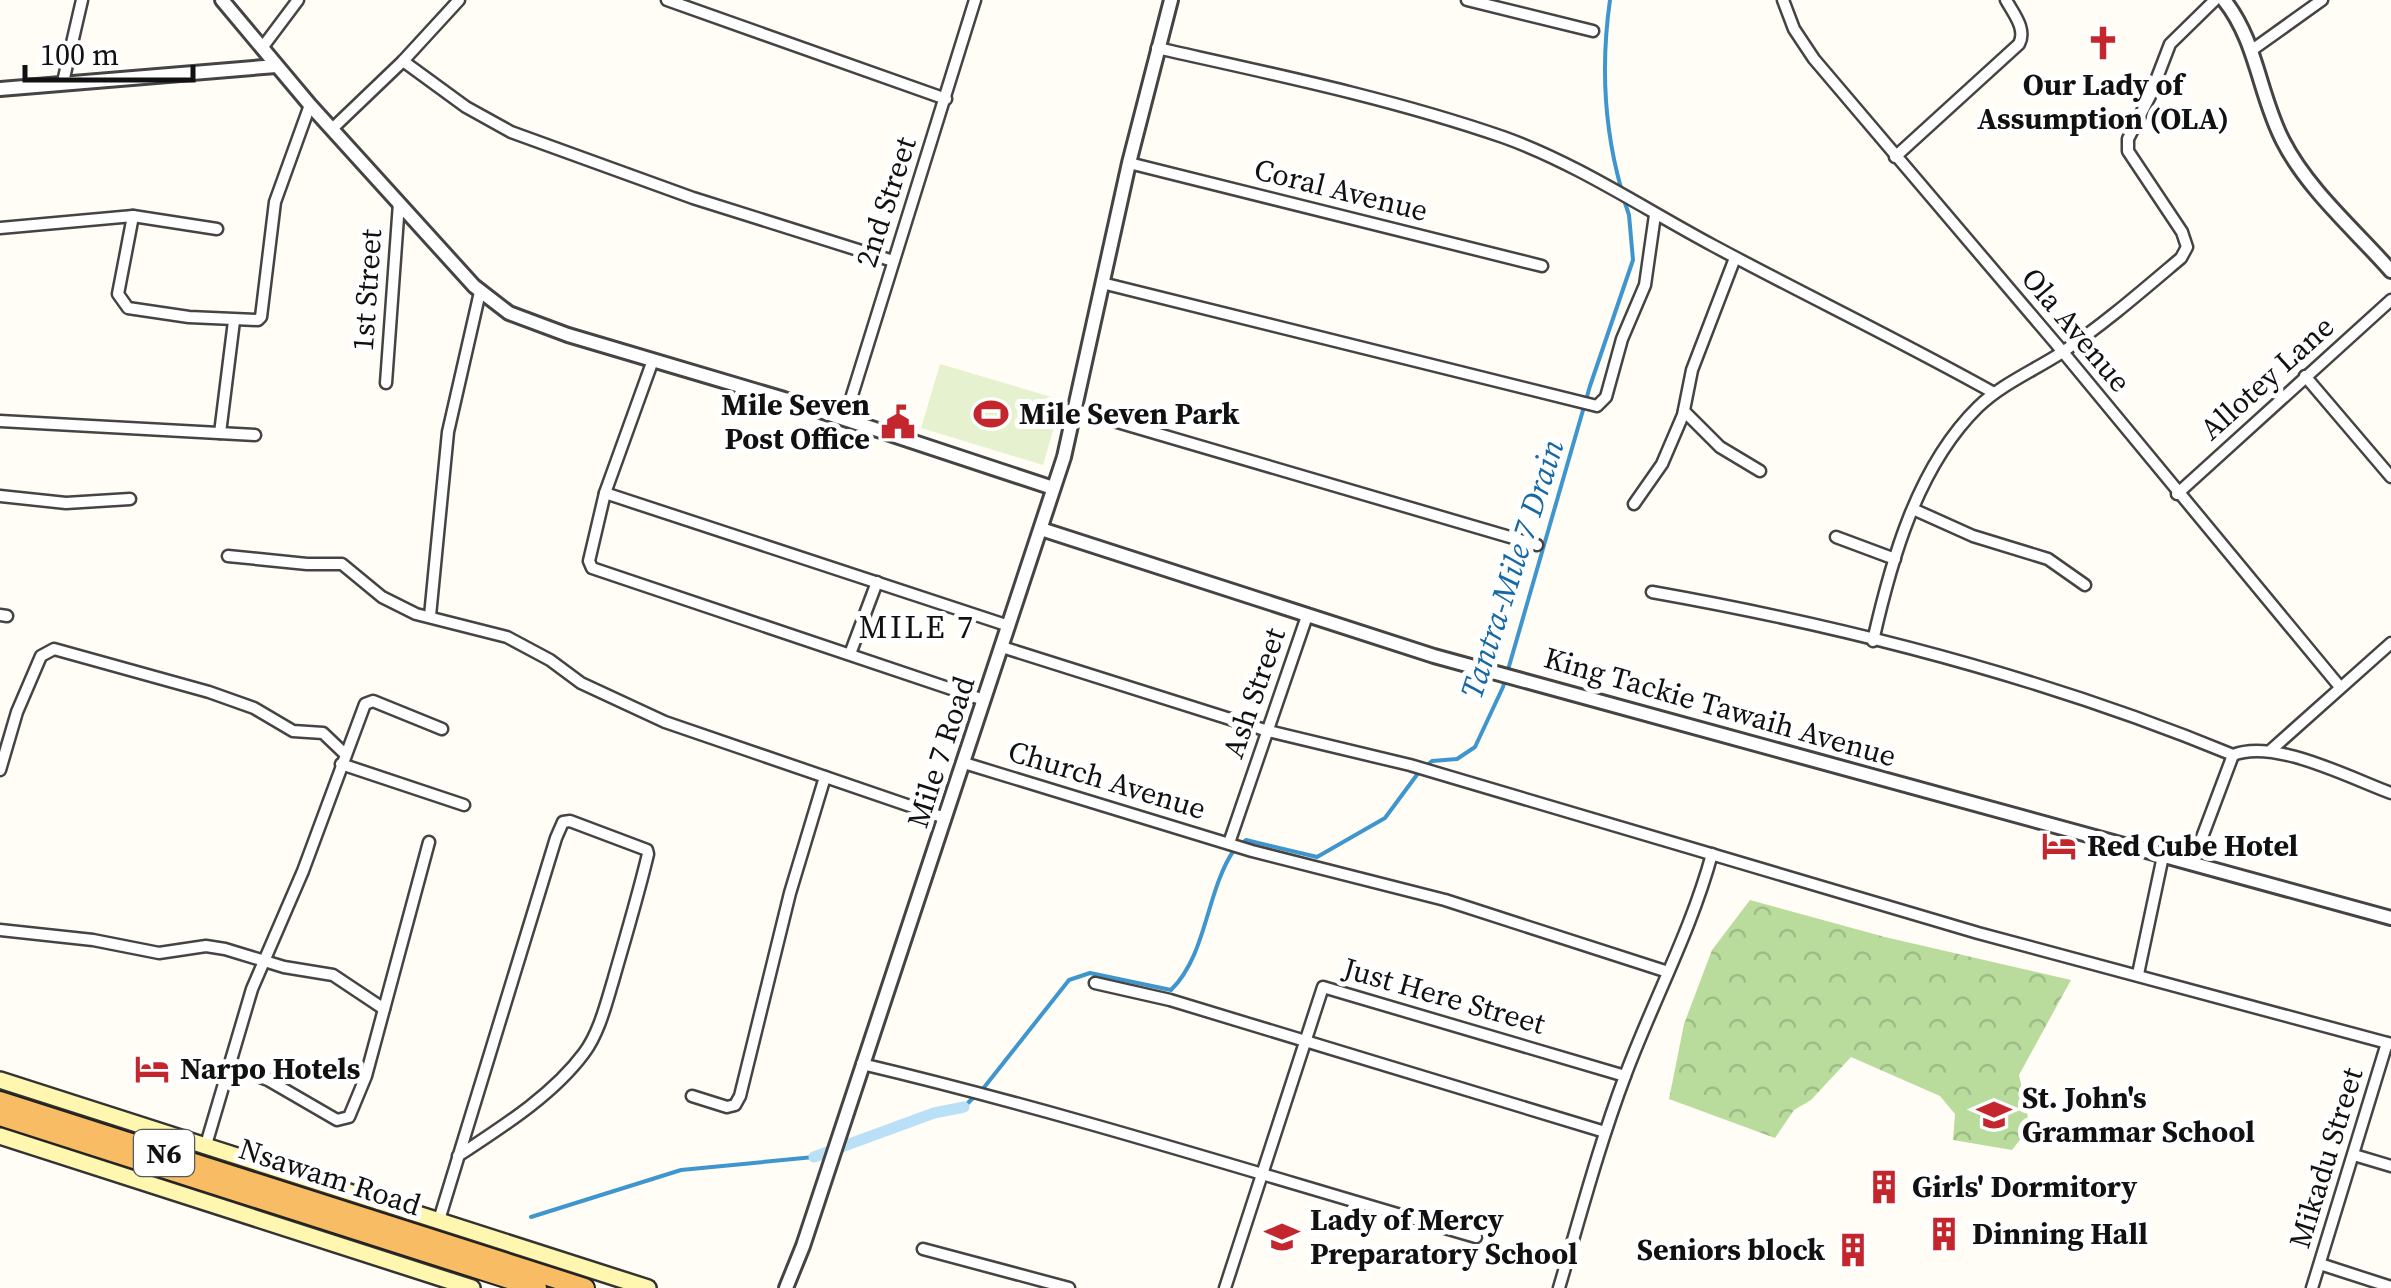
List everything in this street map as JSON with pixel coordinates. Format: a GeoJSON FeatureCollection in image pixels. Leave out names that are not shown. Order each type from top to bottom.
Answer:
{"type":"FeatureCollection","features":[{"type":"Feature","properties":{"kind":"highway","name":"Nsawam Road"},"geometry":{"type":"LineString","coordinates":[[0,1100],[537,1288]]}},
{"type":"Feature","properties":{"kind":"highway","name":"Nsawam Road"},"geometry":{"type":"LineString","coordinates":[[0,1116],[585,1288]]}},
{"type":"Feature","properties":{"kind":"main road"},"geometry":{"type":"LineString","coordinates":[[0,1080],[648,1288]]}},
{"type":"Feature","properties":{"kind":"main road"},"geometry":{"type":"LineString","coordinates":[[0,1136],[472,1288]]}},
{"type":"Feature","properties":{"kind":"street"},"geometry":{"type":"LineString","coordinates":[[63,82],[82,0]]}},
{"type":"Feature","properties":{"kind":"street"},"geometry":{"type":"LineString","coordinates":[[222,0],[310,105],[480,292],[508,314],[845,418],[1052,488]]}},
{"type":"Feature","properties":{"kind":"street"},"geometry":{"type":"LineString","coordinates":[[262,48],[298,0]]}},
{"type":"Feature","properties":{"kind":"street"},"geometry":{"type":"LineString","coordinates":[[332,129],[459,0]]}},
{"type":"Feature","properties":{"kind":"street"},"geometry":{"type":"LineString","coordinates":[[666,0],[946,99]]}},
{"type":"Feature","properties":{"kind":"street","name":"2nd Street"},"geometry":{"type":"LineString","coordinates":[[845,418],[974,0]]}},
{"type":"Feature","properties":{"kind":"street","name":"Mile 7 Road"},"geometry":{"type":"LineString","coordinates":[[790,1285],[1064,457],[1128,163],[1170,0]]}},
{"type":"Feature","properties":{"kind":"street"},"geometry":{"type":"LineString","coordinates":[[1467,0],[1592,31]]}},
{"type":"Feature","properties":{"kind":"street","name":"Ola Avenue"},"geometry":{"type":"LineString","coordinates":[[1783,0],[1794,29],[1814,59],[2340,687]]}},
{"type":"Feature","properties":{"kind":"street"},"geometry":{"type":"LineString","coordinates":[[1895,156],[2019,44],[2021,28],[2006,0]]}},
{"type":"Feature","properties":{"kind":"street"},"geometry":{"type":"LineString","coordinates":[[1873,641],[1895,559],[1928,478],[1951,439],[1994,392],[2062,352],[2142,292],[2187,247],[2182,232],[2128,151],[2128,139],[2170,44],[2215,0]]}},
{"type":"Feature","properties":{"kind":"street"},"geometry":{"type":"LineString","coordinates":[[2224,0],[2252,50],[2277,128],[2293,158],[2391,271]]}},
{"type":"Feature","properties":{"kind":"street"},"geometry":{"type":"LineString","coordinates":[[2252,50],[2322,0]]}},
{"type":"Feature","properties":{"kind":"street"},"geometry":{"type":"LineString","coordinates":[[1157,48],[1316,84],[1502,137],[1552,157],[1735,258],[1994,392]]}},
{"type":"Feature","properties":{"kind":"street"},"geometry":{"type":"LineString","coordinates":[[403,61],[466,107],[511,132],[693,198],[893,261]]}},
{"type":"Feature","properties":{"kind":"street"},"geometry":{"type":"LineString","coordinates":[[0,89],[276,66]]}},
{"type":"Feature","properties":{"kind":"street"},"geometry":{"type":"LineString","coordinates":[[133,216],[118,294],[128,308],[234,321],[251,322],[262,316],[274,202],[310,105]]}},
{"type":"Feature","properties":{"kind":"street","name":"Coral Avenue"},"geometry":{"type":"LineString","coordinates":[[1128,163],[1542,266]]}},
{"type":"Feature","properties":{"kind":"street","name":"1st Street"},"geometry":{"type":"LineString","coordinates":[[386,383],[399,202]]}},
{"type":"Feature","properties":{"kind":"street"},"geometry":{"type":"LineString","coordinates":[[1102,283],[1597,406],[1606,397],[1622,339],[1645,285],[1655,214]]}},
{"type":"Feature","properties":{"kind":"street"},"geometry":{"type":"LineString","coordinates":[[0,228],[133,216],[217,229]]}},
{"type":"Feature","properties":{"kind":"street"},"geometry":{"type":"LineString","coordinates":[[1634,504],[1662,464],[1684,412],[1692,370],[1735,258]]}},
{"type":"Feature","properties":{"kind":"street"},"geometry":{"type":"LineString","coordinates":[[430,616],[448,432],[480,292]]}},
{"type":"Feature","properties":{"kind":"street","name":"Allotey Lane"},"geometry":{"type":"LineString","coordinates":[[2178,494],[2391,300]]}},
{"type":"Feature","properties":{"kind":"street"},"geometry":{"type":"LineString","coordinates":[[220,433],[234,321]]}},
{"type":"Feature","properties":{"kind":"street"},"geometry":{"type":"LineString","coordinates":[[652,360],[605,493],[589,561],[592,568],[984,700]]}},
{"type":"Feature","properties":{"kind":"street"},"geometry":{"type":"LineString","coordinates":[[2305,376],[2391,477]]}},
{"type":"Feature","properties":{"kind":"street"},"geometry":{"type":"LineString","coordinates":[[1073,409],[1537,545]]}},
{"type":"Feature","properties":{"kind":"street"},"geometry":{"type":"LineString","coordinates":[[1684,412],[1720,447],[1760,471]]}},
{"type":"Feature","properties":{"kind":"street"},"geometry":{"type":"LineString","coordinates":[[0,422],[255,435]]}},
{"type":"Feature","properties":{"kind":"street"},"geometry":{"type":"LineString","coordinates":[[605,493],[1008,626]]}},
{"type":"Feature","properties":{"kind":"street"},"geometry":{"type":"LineString","coordinates":[[0,496],[66,503],[130,500]]}},
{"type":"Feature","properties":{"kind":"street"},"geometry":{"type":"LineString","coordinates":[[1915,510],[1973,536],[2048,559],[2085,584]]}},
{"type":"Feature","properties":{"kind":"street","name":"King Tackie Tawaih Avenue"},"geometry":{"type":"LineString","coordinates":[[1041,529],[1306,616],[1498,673],[2391,918]]}},
{"type":"Feature","properties":{"kind":"street"},"geometry":{"type":"LineString","coordinates":[[1836,537],[1895,559]]}},
{"type":"Feature","properties":{"kind":"street"},"geometry":{"type":"LineString","coordinates":[[228,556],[342,564],[382,597],[416,614],[507,637],[550,660],[581,683],[665,722],[945,818]]}},
{"type":"Feature","properties":{"kind":"street"},"geometry":{"type":"LineString","coordinates":[[850,654],[876,582]]}},
{"type":"Feature","properties":{"kind":"street"},"geometry":{"type":"LineString","coordinates":[[1652,592],[1720,604],[1970,666],[2154,722],[2233,755],[2247,750],[2271,750],[2391,793]]}},
{"type":"Feature","properties":{"kind":"street","name":"Ash Street"},"geometry":{"type":"LineString","coordinates":[[1232,844],[1306,616]]}},
{"type":"Feature","properties":{"kind":"street"},"geometry":{"type":"LineString","coordinates":[[2271,750],[2391,643]]}},
{"type":"Feature","properties":{"kind":"street"},"geometry":{"type":"LineString","coordinates":[[1002,647],[1268,731],[1410,765],[1978,932],[2389,1043]]}},
{"type":"Feature","properties":{"kind":"street"},"geometry":{"type":"LineString","coordinates":[[0,770],[17,712],[40,656],[54,649],[239,702],[293,730],[322,733],[343,759],[464,805]]}},
{"type":"Feature","properties":{"kind":"street"},"geometry":{"type":"LineString","coordinates":[[206,1148],[228,1065],[264,960],[303,871],[360,714],[368,702],[442,729]]}},
{"type":"Feature","properties":{"kind":"street"},"geometry":{"type":"LineString","coordinates":[[2192,864],[2233,755]]}},
{"type":"Feature","properties":{"kind":"street","name":"Church Avenue"},"geometry":{"type":"LineString","coordinates":[[964,763],[1252,851],[1446,900],[1668,972]]}},
{"type":"Feature","properties":{"kind":"street"},"geometry":{"type":"LineString","coordinates":[[692,1096],[727,1107],[735,1105],[740,1096],[790,893],[825,778]]}},
{"type":"Feature","properties":{"kind":"street"},"geometry":{"type":"LineString","coordinates":[[438,1220],[458,1156],[564,822],[646,850],[640,891],[620,958],[586,1050],[565,1074],[515,1116],[458,1156]]}},
{"type":"Feature","properties":{"kind":"street"},"geometry":{"type":"LineString","coordinates":[[228,1065],[268,1080],[337,1120],[344,1120],[354,1111],[430,842]]}},
{"type":"Feature","properties":{"kind":"street"},"geometry":{"type":"LineString","coordinates":[[1558,1288],[1625,1076],[1702,888],[1712,854]]}},
{"type":"Feature","properties":{"kind":"street"},"geometry":{"type":"LineString","coordinates":[[2138,974],[2163,856]]}},
{"type":"Feature","properties":{"kind":"street"},"geometry":{"type":"LineString","coordinates":[[0,930],[159,952],[206,946],[332,975],[384,1009]]}},
{"type":"Feature","properties":{"kind":"street"},"geometry":{"type":"LineString","coordinates":[[1095,982],[1170,1000],[1606,1132]]}},
{"type":"Feature","properties":{"kind":"street","name":"Just Here Street"},"geometry":{"type":"LineString","coordinates":[[1224,1288],[1320,990],[1327,986],[1625,1076]]}},
{"type":"Feature","properties":{"kind":"street","name":"Mikadu Street"},"geometry":{"type":"LineString","coordinates":[[2312,1288],[2389,1043]]}},
{"type":"Feature","properties":{"kind":"street"},"geometry":{"type":"LineString","coordinates":[[862,1064],[1078,1118],[1476,1237]]}},
{"type":"Feature","properties":{"kind":"street"},"geometry":{"type":"LineString","coordinates":[[2354,1155],[2391,1166]]}},
{"type":"Feature","properties":{"kind":"street"},"geometry":{"type":"LineString","coordinates":[[923,1249],[1070,1288]]}},
{"type":"Feature","properties":{"kind":"street"},"geometry":{"type":"LineString","coordinates":[[2320,1264],[2391,1288]]}},
{"type":"Feature","properties":{"kind":"green space","name":"Mile Seven Park"},"geometry":{"type":"Polygon","coordinates":[[[940,364],[1062,400],[1043,465],[921,428],[940,364]]]}},
{"type":"Feature","properties":{"kind":"green space"},"geometry":{"type":"Polygon","coordinates":[[[1750,900],[1885,937],[2071,980],[2019,1075],[2030,1127],[2012,1150],[1953,1140],[1955,1114],[1940,1096],[1851,1057],[1811,1100],[1794,1110],[1775,1138],[1669,1099],[1684,1024],[1712,950],[1750,900]]]}},
{"type":"Feature","properties":{"kind":"waterway","name":"Tantra-Mile 7 Drain"},"geometry":{"type":"LineString","coordinates":[[1610,0],[1606,95],[1621,188]]}},
{"type":"Feature","properties":{"kind":"waterway","name":"Tantra-Mile 7 Drain"},"geometry":{"type":"LineString","coordinates":[[1426,766],[1432,761],[1457,759],[1475,747],[1503,687],[1590,386],[1633,260],[1629,215],[1623,197]]}},
{"type":"Feature","properties":{"kind":"waterway","name":"Tantra-Mile 7 Drain"},"geometry":{"type":"LineString","coordinates":[[1241,844],[1246,840],[1317,857],[1385,818],[1419,772]]}},
{"type":"Feature","properties":{"kind":"waterway","name":"Tantra-Mile 7 Drain"},"geometry":{"type":"LineString","coordinates":[[982,1090],[1069,980],[1090,973],[1171,990],[1192,959],[1217,884],[1234,850]]}},
{"type":"Feature","properties":{"kind":"waterway","name":"Tantra-Mile 7 Drain"},"geometry":{"type":"LineString","coordinates":[[964,1107],[975,1096]]}},
{"type":"Feature","properties":{"kind":"waterway"},"geometry":{"type":"LineString","coordinates":[[814,1157],[934,1113],[964,1107]]}},
{"type":"Feature","properties":{"kind":"waterway"},"geometry":{"type":"LineString","coordinates":[[531,1217],[681,1170],[814,1157]]}},
{"type":"Feature","properties":{"kind":"place","name":"Our Lady of Assumption (OLA)"},"geometry":{"type":"Point","coordinates":[2103,43]}},
{"type":"Feature","properties":{"kind":"place","name":"Mile Seven Park"},"geometry":{"type":"Point","coordinates":[991,414]}},
{"type":"Feature","properties":{"kind":"place","name":"Mile Seven Post Office"},"geometry":{"type":"Point","coordinates":[898,422]}},
{"type":"Feature","properties":{"kind":"place","name":"Red Cube Hotel"},"geometry":{"type":"Point","coordinates":[2059,846]}},
{"type":"Feature","properties":{"kind":"place","name":"Narpo Hotels"},"geometry":{"type":"Point","coordinates":[152,1069]}},
{"type":"Feature","properties":{"kind":"place","name":"St. John's Grammar School"},"geometry":{"type":"Point","coordinates":[1994,1115]}},
{"type":"Feature","properties":{"kind":"place","name":"Girls' Dormitory"},"geometry":{"type":"Point","coordinates":[1884,1187]}},
{"type":"Feature","properties":{"kind":"place","name":"Dinning Hall"},"geometry":{"type":"Point","coordinates":[1944,1234]}},
{"type":"Feature","properties":{"kind":"place","name":"Lady of Mercy Preparatory School"},"geometry":{"type":"Point","coordinates":[1282,1237]}},
{"type":"Feature","properties":{"kind":"place","name":"Seniors block"},"geometry":{"type":"Point","coordinates":[1853,1250]}},
{"type":"Feature","properties":{"kind":"district","name":"MILE 7"},"geometry":{"type":"Point","coordinates":[917,627]}}]}
